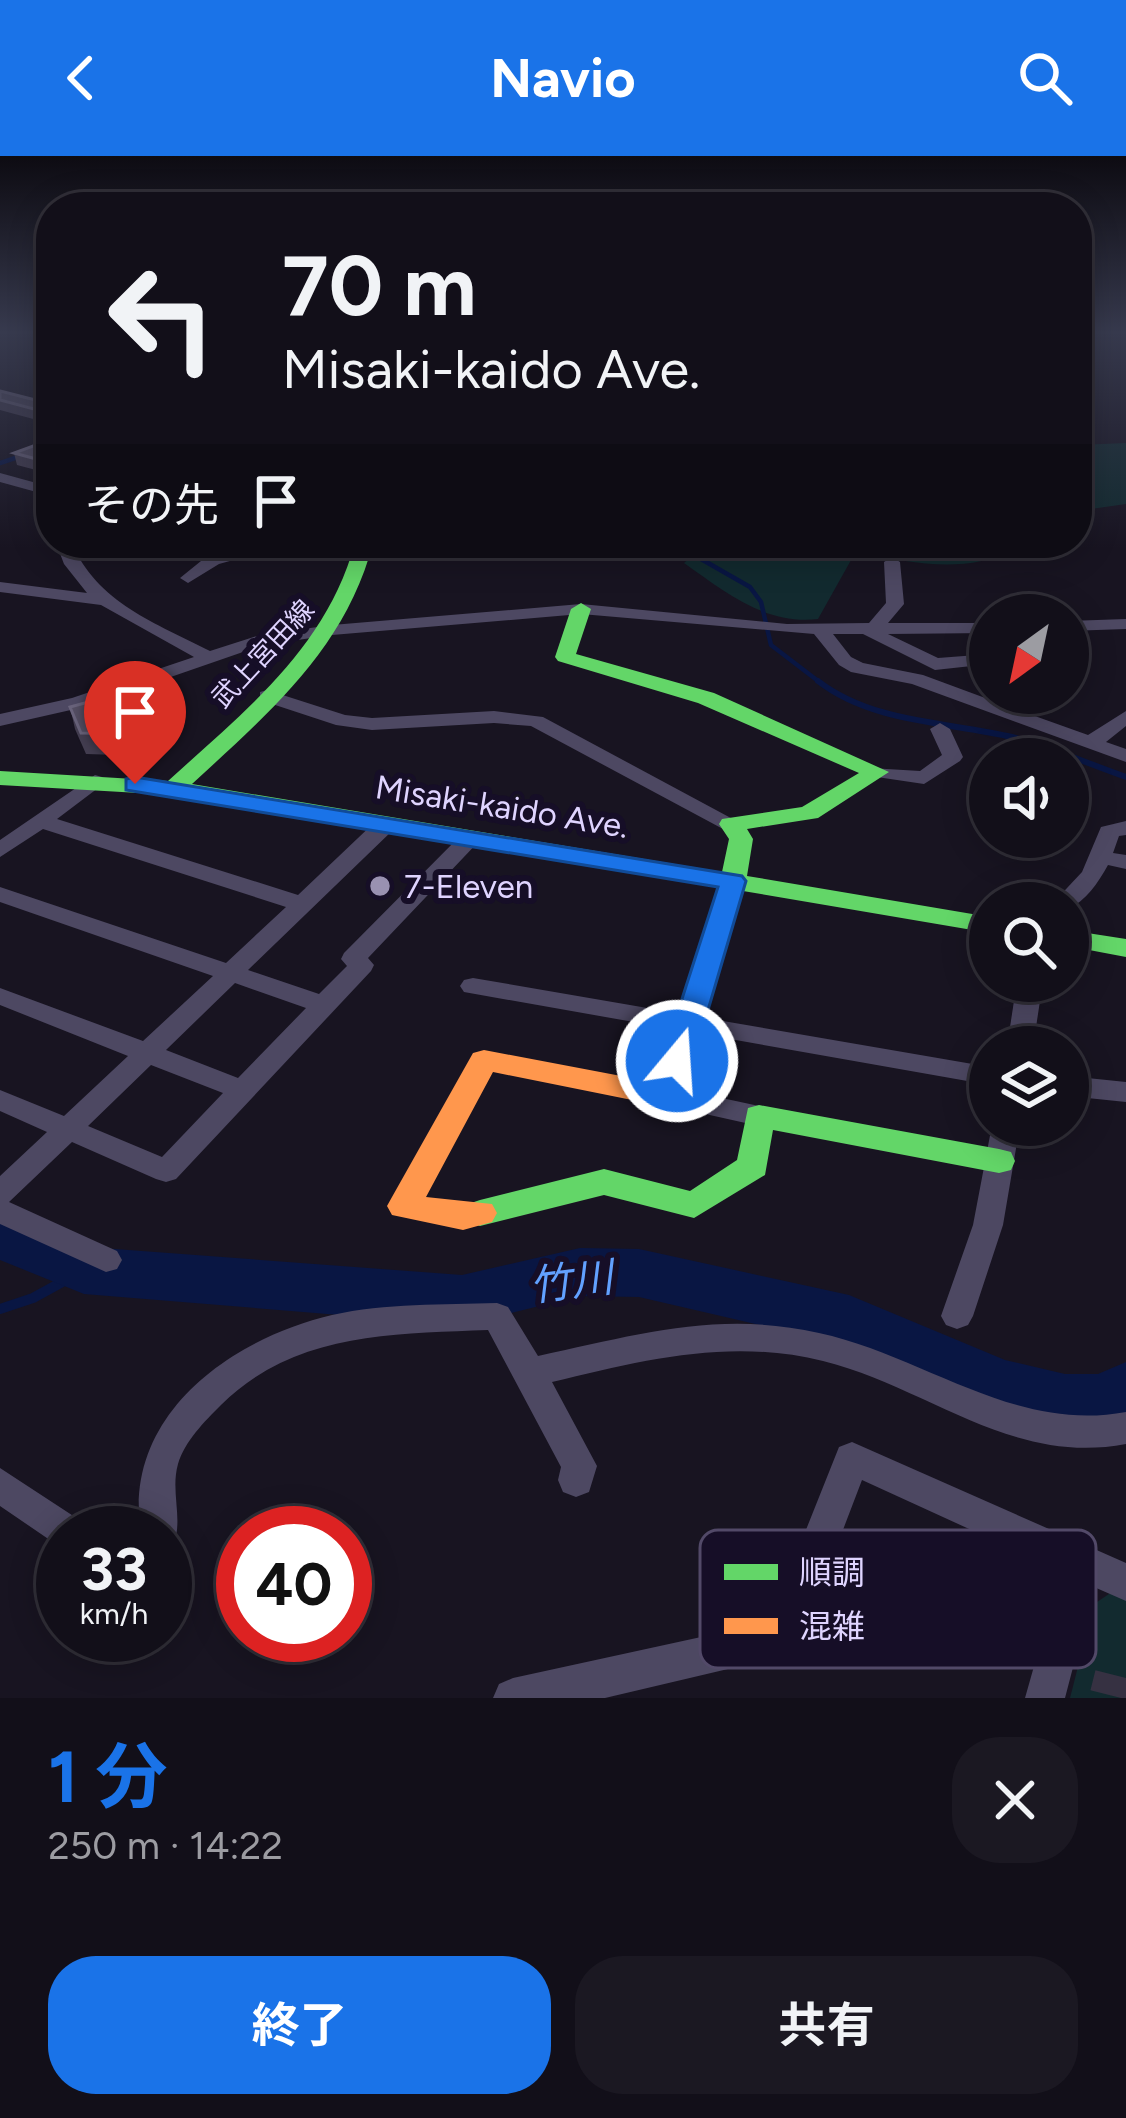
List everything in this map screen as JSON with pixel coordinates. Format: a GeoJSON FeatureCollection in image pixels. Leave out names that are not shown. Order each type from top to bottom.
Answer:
{"type":"FeatureCollection","features":[{"type":"Feature","properties":{"kind":"street"},"geometry":{"type":"LineString","coordinates":[[0,477],[36,488]]}},
{"type":"Feature","properties":{"kind":"street"},"geometry":{"type":"LineString","coordinates":[[67,558],[104,600],[205,656]]}},
{"type":"Feature","properties":{"kind":"street"},"geometry":{"type":"LineString","coordinates":[[207,558],[213,561]]}},
{"type":"Feature","properties":{"kind":"street"},"geometry":{"type":"LineString","coordinates":[[188,578],[225,558]]}},
{"type":"Feature","properties":{"kind":"street","name":"武上宮田線"},"geometry":{"type":"LineString","coordinates":[[174,788],[332,630],[364,568],[364,558]]}},
{"type":"Feature","properties":{"kind":"street"},"geometry":{"type":"LineString","coordinates":[[871,632],[895,604],[892,562]]}},
{"type":"Feature","properties":{"kind":"street"},"geometry":{"type":"LineString","coordinates":[[0,587],[104,600]]}},
{"type":"Feature","properties":{"kind":"street"},"geometry":{"type":"LineString","coordinates":[[581,609],[565,657],[706,698],[877,772],[924,778],[952,757],[940,728]]}},
{"type":"Feature","properties":{"kind":"street"},"geometry":{"type":"LineString","coordinates":[[0,719],[77,704],[260,640],[332,630],[581,609],[821,631],[969,629]]}},
{"type":"Feature","properties":{"kind":"street"},"geometry":{"type":"LineString","coordinates":[[1089,625],[1126,624]]}},
{"type":"Feature","properties":{"kind":"street"},"geometry":{"type":"LineString","coordinates":[[821,631],[845,661],[858,668],[916,679],[1126,756]]}},
{"type":"Feature","properties":{"kind":"street"},"geometry":{"type":"LineString","coordinates":[[871,632],[935,664],[969,661]]}},
{"type":"Feature","properties":{"kind":"street"},"geometry":{"type":"LineString","coordinates":[[267,696],[343,721],[372,724],[494,717],[536,722],[731,824],[741,839],[733,881],[666,1096]]}},
{"type":"Feature","properties":{"kind":"street"},"geometry":{"type":"LineString","coordinates":[[1091,742],[1126,717]]}},
{"type":"Feature","properties":{"kind":"street"},"geometry":{"type":"LineString","coordinates":[[731,824],[809,813],[877,772]]}},
{"type":"Feature","properties":{"kind":"street","name":"Misaki-kaido Ave."},"geometry":{"type":"LineString","coordinates":[[0,778],[174,788],[969,921]]}},
{"type":"Feature","properties":{"kind":"street"},"geometry":{"type":"LineString","coordinates":[[0,850],[95,781]]}},
{"type":"Feature","properties":{"kind":"street"},"geometry":{"type":"LineString","coordinates":[[40,821],[302,904]]}},
{"type":"Feature","properties":{"kind":"street"},"geometry":{"type":"LineString","coordinates":[[0,1194],[386,824]]}},
{"type":"Feature","properties":{"kind":"street"},"geometry":{"type":"LineString","coordinates":[[1089,884],[1114,860],[1108,832],[1126,828]]}},
{"type":"Feature","properties":{"kind":"street"},"geometry":{"type":"LineString","coordinates":[[0,1100],[166,1171],[362,965],[353,959],[471,838]]}},
{"type":"Feature","properties":{"kind":"street"},"geometry":{"type":"LineString","coordinates":[[0,894],[324,1004]]}},
{"type":"Feature","properties":{"kind":"street"},"geometry":{"type":"LineString","coordinates":[[1089,942],[1126,948]]}},
{"type":"Feature","properties":{"kind":"street"},"geometry":{"type":"LineString","coordinates":[[473,986],[969,1073]]}},
{"type":"Feature","properties":{"kind":"street"},"geometry":{"type":"LineString","coordinates":[[0,996],[242,1090]]}},
{"type":"Feature","properties":{"kind":"street"},"geometry":{"type":"LineString","coordinates":[[759,1116],[753,1166],[694,1204],[604,1182],[463,1217],[404,1205],[484,1060],[999,1161]]}},
{"type":"Feature","properties":{"kind":"street"},"geometry":{"type":"LineString","coordinates":[[1089,1088],[1126,1092]]}},
{"type":"Feature","properties":{"kind":"street"},"geometry":{"type":"LineString","coordinates":[[957,1316],[988,1225],[1002,1146]]}},
{"type":"Feature","properties":{"kind":"street"},"geometry":{"type":"LineString","coordinates":[[0,1211],[106,1260]]}},
{"type":"Feature","properties":{"kind":"street"},"geometry":{"type":"LineString","coordinates":[[157,1506],[155,1492],[166,1458],[187,1417],[239,1366],[330,1329],[497,1316],[579,1466],[576,1480]]}},
{"type":"Feature","properties":{"kind":"street"},"geometry":{"type":"LineString","coordinates":[[530,1372],[729,1335],[822,1347],[878,1362],[978,1409],[1028,1425],[1070,1433],[1126,1428]]}},
{"type":"Feature","properties":{"kind":"street"},"geometry":{"type":"LineString","coordinates":[[824,1530],[852,1458],[1011,1530]]}},
{"type":"Feature","properties":{"kind":"street"},"geometry":{"type":"LineString","coordinates":[[0,1485],[36,1510]]}},
{"type":"Feature","properties":{"kind":"street"},"geometry":{"type":"LineString","coordinates":[[1096,1568],[1126,1582]]}},
{"type":"Feature","properties":{"kind":"street"},"geometry":{"type":"LineString","coordinates":[[513,1698],[614,1687],[700,1662]]}},
{"type":"Feature","properties":{"kind":"street"},"geometry":{"type":"LineString","coordinates":[[1045,1698],[1053,1668]]}},
{"type":"Feature","properties":{"kind":"green space"},"geometry":{"type":"Polygon","coordinates":[[[1126,443],[1126,504],[1092,509],[1092,444],[1126,443]]]}},
{"type":"Feature","properties":{"kind":"green space"},"geometry":{"type":"Polygon","coordinates":[[[690,558],[852,558],[818,619],[799,620],[746,604],[684,563],[690,558]]]}},
{"type":"Feature","properties":{"kind":"green space"},"geometry":{"type":"Polygon","coordinates":[[[889,558],[991,558],[964,564],[889,558]]]}},
{"type":"Feature","properties":{"kind":"green space"},"geometry":{"type":"Polygon","coordinates":[[[1112,1592],[1126,1598],[1126,1698],[1070,1698],[1078,1668],[1096,1668],[1096,1603],[1112,1592]]]}},
{"type":"Feature","properties":{"kind":"building"},"geometry":{"type":"Polygon","coordinates":[[[33,446],[36,447],[36,459],[14,453],[33,446]]]}},
{"type":"Feature","properties":{"kind":"building"},"geometry":{"type":"Polygon","coordinates":[[[169,680],[145,734],[81,733],[70,707],[169,680]]]}},
{"type":"Feature","properties":{"kind":"waterway"},"geometry":{"type":"LineString","coordinates":[[0,463],[21,456]]}},
{"type":"Feature","properties":{"kind":"waterway"},"geometry":{"type":"LineString","coordinates":[[698,558],[750,587],[761,602],[771,645],[819,681]]}},
{"type":"Feature","properties":{"kind":"waterway"},"geometry":{"type":"LineString","coordinates":[[819,681],[839,695],[886,713],[1012,737],[1126,777]]}},
{"type":"Feature","properties":{"kind":"waterway"},"geometry":{"type":"LineString","coordinates":[[819,681],[822,684]]}},
{"type":"Feature","properties":{"kind":"waterway","name":"竹川"},"geometry":{"type":"LineString","coordinates":[[0,1236],[84,1270],[462,1300],[580,1272],[639,1273],[849,1320],[997,1386],[1065,1402],[1107,1402],[1126,1390]]}},
{"type":"Feature","properties":{"kind":"waterway"},"geometry":{"type":"LineString","coordinates":[[0,1309],[33,1298],[84,1270]]}},
{"type":"Feature","properties":{"kind":"tunnel"},"geometry":{"type":"LineString","coordinates":[[1121,1698],[1126,1678]]}},
{"type":"Feature","properties":{"kind":"traffic: fast"},"geometry":{"type":"LineString","coordinates":[[174,788],[262,708],[316,648],[354,581],[360,558]]}},
{"type":"Feature","properties":{"kind":"traffic: fast"},"geometry":{"type":"LineString","coordinates":[[581,609],[565,657],[706,698],[877,772],[809,813],[731,824],[741,839],[733,881],[666,1096],[637,1090]]}},
{"type":"Feature","properties":{"kind":"traffic: fast"},"geometry":{"type":"LineString","coordinates":[[0,778],[174,788],[969,921]]}},
{"type":"Feature","properties":{"kind":"traffic: fast"},"geometry":{"type":"LineString","coordinates":[[1089,942],[1126,948]]}},
{"type":"Feature","properties":{"kind":"traffic: fast"},"geometry":{"type":"LineString","coordinates":[[480,1213],[604,1182],[694,1205],[753,1166],[759,1116],[999,1161]]}},
{"type":"Feature","properties":{"kind":"traffic: slow"},"geometry":{"type":"LineString","coordinates":[[480,1213],[463,1217],[404,1206],[484,1060],[637,1090]]}},
{"type":"Feature","properties":{"kind":"place","name":"7-Eleven"},"geometry":{"type":"Point","coordinates":[380,886]}},
{"type":"Feature","properties":{"kind":"route"},"geometry":{"type":"LineString","coordinates":[[135,784],[733,881],[677,1061]]}}]}
